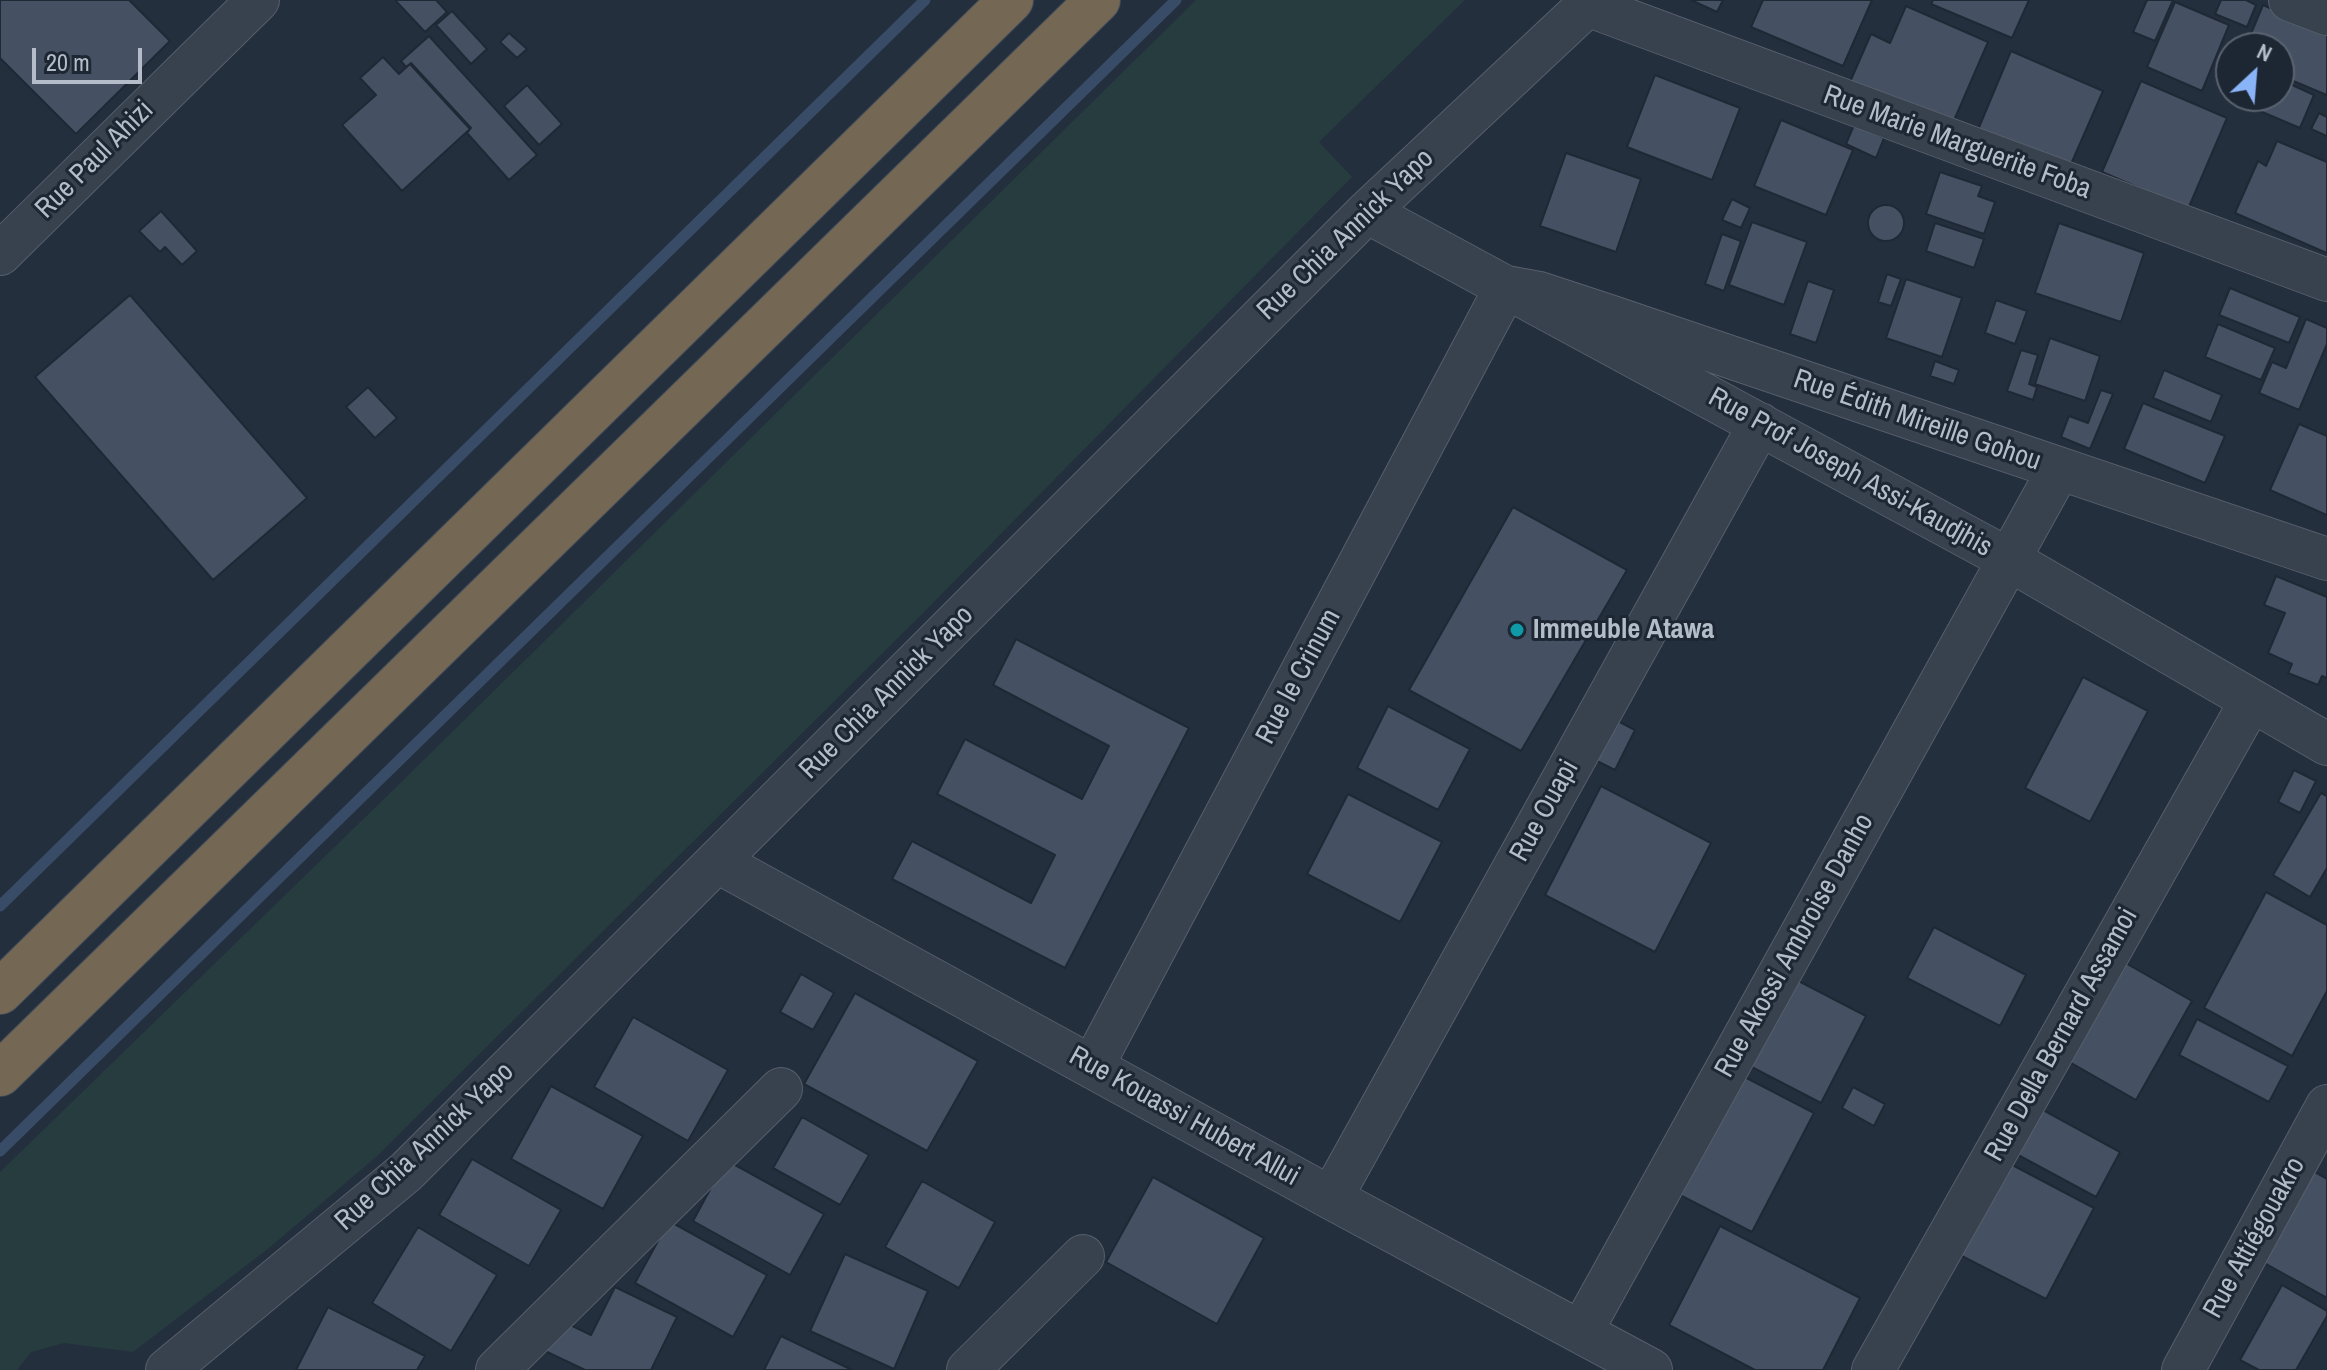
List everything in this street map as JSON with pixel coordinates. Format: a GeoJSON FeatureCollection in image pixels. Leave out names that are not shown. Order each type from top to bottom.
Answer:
{"type":"FeatureCollection","features":[{"type":"Feature","properties":{"kind":"highway"},"geometry":{"type":"LineString","coordinates":[[0,992],[1011,0]]}},
{"type":"Feature","properties":{"kind":"highway"},"geometry":{"type":"LineString","coordinates":[[0,1074],[1098,0]]}},
{"type":"Feature","properties":{"kind":"street","name":"Rue Paul Ahizi"},"geometry":{"type":"LineString","coordinates":[[0,254],[258,0]]}},
{"type":"Feature","properties":{"kind":"street"},"geometry":{"type":"LineString","coordinates":[[2290,0],[2327,14]]}},
{"type":"Feature","properties":{"kind":"street","name":"Rue Chia Annick Yapo"},"geometry":{"type":"LineString","coordinates":[[167,1370],[406,1172],[1367,212],[1590,3]]}},
{"type":"Feature","properties":{"kind":"street","name":"Rue Marie Marguerite Foba"},"geometry":{"type":"LineString","coordinates":[[1590,3],[2327,280]]}},
{"type":"Feature","properties":{"kind":"street","name":"Rue Prof Joseph Assi-Kaudjhis"},"geometry":{"type":"LineString","coordinates":[[1367,212],[2008,559],[2327,744]]}},
{"type":"Feature","properties":{"kind":"street","name":"Rue Édith Mireille Gohou"},"geometry":{"type":"LineString","coordinates":[[1506,287],[1539,293],[1595,311],[2327,559]]}},
{"type":"Feature","properties":{"kind":"street","name":"Rue le Crinum"},"geometry":{"type":"LineString","coordinates":[[1092,1067],[1506,287]]}},
{"type":"Feature","properties":{"kind":"street","name":"Rue Ouapi"},"geometry":{"type":"LineString","coordinates":[[1331,1198],[1760,424]]}},
{"type":"Feature","properties":{"kind":"street","name":"Rue Akossi Ambroise Danho"},"geometry":{"type":"LineString","coordinates":[[1581,1332],[2059,469]]}},
{"type":"Feature","properties":{"kind":"street","name":"Rue Della Bernard Assamoi"},"geometry":{"type":"LineString","coordinates":[[1873,1370],[2251,701]]}},
{"type":"Feature","properties":{"kind":"street","name":"Rue Kouassi Hubert Allui"},"geometry":{"type":"LineString","coordinates":[[718,862],[1651,1370]]}},
{"type":"Feature","properties":{"kind":"street"},"geometry":{"type":"LineString","coordinates":[[497,1370],[781,1089]]}},
{"type":"Feature","properties":{"kind":"street","name":"Rue Attiégouakro"},"geometry":{"type":"LineString","coordinates":[[2183,1370],[2327,1106]]}},
{"type":"Feature","properties":{"kind":"street"},"geometry":{"type":"LineString","coordinates":[[968,1370],[1083,1256]]}},
{"type":"Feature","properties":{"kind":"green space"},"geometry":{"type":"Polygon","coordinates":[[[1196,0],[1465,0],[1319,142],[1352,177],[923,613],[376,1157],[269,1248],[133,1352],[64,1343],[31,1352],[17,1370],[0,1370],[0,1172],[1196,0]]]}},
{"type":"Feature","properties":{"kind":"building"},"geometry":{"type":"Polygon","coordinates":[[[0,0],[129,0],[170,41],[76,134],[0,58],[0,0]]]}},
{"type":"Feature","properties":{"kind":"building"},"geometry":{"type":"Polygon","coordinates":[[[395,0],[436,0],[447,12],[425,32],[395,0]]]}},
{"type":"Feature","properties":{"kind":"building"},"geometry":{"type":"Polygon","coordinates":[[[1691,0],[1723,0],[1717,12],[1691,0]]]}},
{"type":"Feature","properties":{"kind":"building"},"geometry":{"type":"Polygon","coordinates":[[[1763,0],[1872,0],[1843,66],[1751,27],[1763,0]]]}},
{"type":"Feature","properties":{"kind":"building"},"geometry":{"type":"Polygon","coordinates":[[[1933,0],[2029,0],[2012,38],[1931,4],[1933,0]]]}},
{"type":"Feature","properties":{"kind":"building"},"geometry":{"type":"Polygon","coordinates":[[[2147,0],[2173,0],[2155,41],[2133,32],[2147,0]]]}},
{"type":"Feature","properties":{"kind":"building"},"geometry":{"type":"Polygon","coordinates":[[[2221,0],[2246,0],[2256,5],[2247,27],[2215,14],[2221,0]]]}},
{"type":"Feature","properties":{"kind":"building"},"geometry":{"type":"Polygon","coordinates":[[[2175,2],[2229,25],[2226,32],[2215,32],[2215,59],[2202,91],[2147,67],[2175,2]]]}},
{"type":"Feature","properties":{"kind":"building"},"geometry":{"type":"Polygon","coordinates":[[[2263,5],[2327,33],[2327,95],[2295,82],[2295,32],[2252,32],[2263,5]]]}},
{"type":"Feature","properties":{"kind":"building"},"geometry":{"type":"Polygon","coordinates":[[[1906,6],[1988,42],[1952,125],[1850,82],[1871,34],[1890,43],[1906,6]]]}},
{"type":"Feature","properties":{"kind":"building"},"geometry":{"type":"Polygon","coordinates":[[[452,11],[487,49],[471,64],[436,25],[452,11]]]}},
{"type":"Feature","properties":{"kind":"building"},"geometry":{"type":"Polygon","coordinates":[[[509,33],[527,49],[517,58],[500,42],[509,33]]]}},
{"type":"Feature","properties":{"kind":"building"},"geometry":{"type":"Polygon","coordinates":[[[429,36],[537,155],[509,180],[467,133],[471,128],[411,63],[406,67],[401,61],[429,36]]]}},
{"type":"Feature","properties":{"kind":"building"},"geometry":{"type":"Polygon","coordinates":[[[2011,51],[2103,91],[2068,171],[1977,132],[2011,51]]]}},
{"type":"Feature","properties":{"kind":"building"},"geometry":{"type":"Polygon","coordinates":[[[383,57],[399,74],[410,64],[470,129],[402,191],[342,125],[376,95],[360,78],[383,57]]]}},
{"type":"Feature","properties":{"kind":"building"},"geometry":{"type":"Polygon","coordinates":[[[1655,75],[1740,108],[1712,180],[1627,147],[1655,75]]]}},
{"type":"Feature","properties":{"kind":"building"},"geometry":{"type":"Polygon","coordinates":[[[2141,81],[2227,118],[2188,209],[2102,172],[2141,81]]]}},
{"type":"Feature","properties":{"kind":"building"},"geometry":{"type":"Polygon","coordinates":[[[527,85],[562,124],[539,145],[504,106],[527,85]]]}},
{"type":"Feature","properties":{"kind":"building"},"geometry":{"type":"Polygon","coordinates":[[[2295,86],[2314,95],[2300,128],[2262,112],[2295,112],[2295,86]]]}},
{"type":"Feature","properties":{"kind":"building"},"geometry":{"type":"Polygon","coordinates":[[[2319,113],[2327,117],[2327,136],[2311,129],[2319,113]]]}},
{"type":"Feature","properties":{"kind":"building"},"geometry":{"type":"Polygon","coordinates":[[[1781,120],[1853,150],[1826,215],[1754,186],[1781,120]]]}},
{"type":"Feature","properties":{"kind":"building"},"geometry":{"type":"Polygon","coordinates":[[[1854,125],[1884,138],[1876,158],[1846,144],[1854,125]]]}},
{"type":"Feature","properties":{"kind":"building"},"geometry":{"type":"Polygon","coordinates":[[[2277,141],[2327,162],[2327,253],[2235,213],[2258,161],[2266,166],[2277,141]]]}},
{"type":"Feature","properties":{"kind":"building"},"geometry":{"type":"Polygon","coordinates":[[[1566,153],[1641,179],[1616,252],[1540,226],[1566,153]]]}},
{"type":"Feature","properties":{"kind":"building"},"geometry":{"type":"Polygon","coordinates":[[[1940,172],[1982,186],[1978,196],[1995,202],[1984,234],[1926,214],[1940,172]]]}},
{"type":"Feature","properties":{"kind":"building"},"geometry":{"type":"Polygon","coordinates":[[[1732,199],[1750,208],[1741,228],[1722,220],[1732,199]]]}},
{"type":"Feature","properties":{"kind":"building"},"geometry":{"type":"Polygon","coordinates":[[[1886,205],[1899,210],[1904,223],[1899,236],[1886,241],[1873,236],[1868,223],[1873,210],[1886,205]]]}},
{"type":"Feature","properties":{"kind":"building"},"geometry":{"type":"Polygon","coordinates":[[[161,211],[197,251],[182,265],[165,247],[160,252],[139,231],[161,211]]]}},
{"type":"Feature","properties":{"kind":"building"},"geometry":{"type":"Polygon","coordinates":[[[1752,222],[1807,242],[1784,305],[1729,285],[1752,222]]]}},
{"type":"Feature","properties":{"kind":"building"},"geometry":{"type":"Polygon","coordinates":[[[1935,223],[1984,239],[1974,268],[1926,251],[1935,223]]]}},
{"type":"Feature","properties":{"kind":"building"},"geometry":{"type":"Polygon","coordinates":[[[2059,223],[2144,253],[2121,322],[2035,293],[2059,223]]]}},
{"type":"Feature","properties":{"kind":"building"},"geometry":{"type":"Polygon","coordinates":[[[1722,234],[1741,241],[1724,291],[1705,284],[1722,234]]]}},
{"type":"Feature","properties":{"kind":"building"},"geometry":{"type":"Polygon","coordinates":[[[1887,274],[1901,279],[1891,306],[1878,302],[1887,274]]]}},
{"type":"Feature","properties":{"kind":"building"},"geometry":{"type":"Polygon","coordinates":[[[1906,279],[1962,298],[1942,357],[1886,338],[1906,279]]]}},
{"type":"Feature","properties":{"kind":"building"},"geometry":{"type":"Polygon","coordinates":[[[1808,281],[1834,290],[1816,343],[1790,334],[1808,281]]]}},
{"type":"Feature","properties":{"kind":"building"},"geometry":{"type":"Polygon","coordinates":[[[2230,288],[2300,317],[2289,343],[2219,315],[2230,288]]]}},
{"type":"Feature","properties":{"kind":"building"},"geometry":{"type":"Polygon","coordinates":[[[130,295],[307,498],[213,580],[35,377],[130,295]]]}},
{"type":"Feature","properties":{"kind":"building"},"geometry":{"type":"Polygon","coordinates":[[[1996,300],[2027,311],[2015,344],[1985,333],[1996,300]]]}},
{"type":"Feature","properties":{"kind":"building"},"geometry":{"type":"Polygon","coordinates":[[[2306,319],[2327,328],[2327,344],[2299,410],[2259,393],[2272,362],[2286,368],[2306,319]]]}},
{"type":"Feature","properties":{"kind":"building"},"geometry":{"type":"Polygon","coordinates":[[[2218,324],[2275,348],[2261,380],[2205,357],[2218,324]]]}},
{"type":"Feature","properties":{"kind":"building"},"geometry":{"type":"Polygon","coordinates":[[[2050,338],[2100,356],[2085,401],[2035,384],[2050,338]]]}},
{"type":"Feature","properties":{"kind":"building"},"geometry":{"type":"Polygon","coordinates":[[[2021,350],[2038,355],[2029,384],[2037,387],[2033,400],[2007,391],[2021,350]]]}},
{"type":"Feature","properties":{"kind":"building"},"geometry":{"type":"Polygon","coordinates":[[[1935,361],[1959,370],[1954,384],[1930,376],[1935,361]]]}},
{"type":"Feature","properties":{"kind":"building"},"geometry":{"type":"Polygon","coordinates":[[[2164,370],[2222,395],[2211,422],[2153,398],[2164,370]]]}},
{"type":"Feature","properties":{"kind":"building"},"geometry":{"type":"Polygon","coordinates":[[[368,387],[397,418],[375,438],[346,407],[368,387]]]}},
{"type":"Feature","properties":{"kind":"building"},"geometry":{"type":"Polygon","coordinates":[[[2101,390],[2113,394],[2090,449],[2061,437],[2069,416],[2088,423],[2101,390]]]}},
{"type":"Feature","properties":{"kind":"building"},"geometry":{"type":"Polygon","coordinates":[[[2143,403],[2225,436],[2205,483],[2124,449],[2143,403]]]}},
{"type":"Feature","properties":{"kind":"building"},"geometry":{"type":"Polygon","coordinates":[[[2299,424],[2327,436],[2327,515],[2270,490],[2299,424]]]}},
{"type":"Feature","properties":{"kind":"building","name":"Immeuble Atawa"},"geometry":{"type":"Polygon","coordinates":[[[1513,507],[1627,570],[1521,751],[1409,690],[1513,507]]]}},
{"type":"Feature","properties":{"kind":"building"},"geometry":{"type":"Polygon","coordinates":[[[2276,576],[2327,597],[2327,678],[2322,676],[2318,685],[2288,673],[2292,664],[2268,653],[2285,613],[2264,605],[2276,576]]]}},
{"type":"Feature","properties":{"kind":"building"},"geometry":{"type":"Polygon","coordinates":[[[1016,639],[1189,728],[1065,968],[892,879],[912,841],[1031,903],[1055,855],[937,794],[965,739],[1082,799],[1109,746],[993,685],[1016,639]]]}},
{"type":"Feature","properties":{"kind":"building"},"geometry":{"type":"Polygon","coordinates":[[[2083,677],[2148,711],[2090,822],[2025,788],[2083,677]]]}},
{"type":"Feature","properties":{"kind":"building"},"geometry":{"type":"Polygon","coordinates":[[[1388,706],[1470,749],[1438,810],[1357,768],[1388,706]]]}},
{"type":"Feature","properties":{"kind":"building"},"geometry":{"type":"Polygon","coordinates":[[[1610,717],[1635,730],[1615,770],[1589,757],[1610,717]]]}},
{"type":"Feature","properties":{"kind":"building"},"geometry":{"type":"Polygon","coordinates":[[[2294,770],[2316,781],[2300,813],[2278,802],[2294,770]]]}},
{"type":"Feature","properties":{"kind":"building"},"geometry":{"type":"Polygon","coordinates":[[[1601,786],[1711,843],[1655,952],[1545,895],[1601,786]]]}},
{"type":"Feature","properties":{"kind":"building"},"geometry":{"type":"Polygon","coordinates":[[[2321,793],[2327,796],[2327,868],[2310,897],[2273,875],[2321,793]]]}},
{"type":"Feature","properties":{"kind":"building"},"geometry":{"type":"Polygon","coordinates":[[[1348,794],[1442,842],[1400,922],[1307,874],[1348,794]]]}},
{"type":"Feature","properties":{"kind":"building"},"geometry":{"type":"Polygon","coordinates":[[[2266,892],[2327,925],[2327,991],[2292,1056],[2204,1008],[2266,892]]]}},
{"type":"Feature","properties":{"kind":"building"},"geometry":{"type":"Polygon","coordinates":[[[1934,927],[2026,975],[2000,1026],[1907,978],[1934,927]]]}},
{"type":"Feature","properties":{"kind":"building"},"geometry":{"type":"Polygon","coordinates":[[[2115,957],[2192,1001],[2136,1100],[2059,1056],[2115,957]]]}},
{"type":"Feature","properties":{"kind":"building"},"geometry":{"type":"Polygon","coordinates":[[[801,974],[834,993],[813,1030],[780,1012],[801,974]]]}},
{"type":"Feature","properties":{"kind":"building"},"geometry":{"type":"Polygon","coordinates":[[[1787,975],[1866,1016],[1821,1103],[1742,1062],[1787,975]]]}},
{"type":"Feature","properties":{"kind":"building"},"geometry":{"type":"Polygon","coordinates":[[[855,993],[978,1061],[927,1151],[804,1084],[855,993]]]}},
{"type":"Feature","properties":{"kind":"building"},"geometry":{"type":"Polygon","coordinates":[[[633,1017],[728,1070],[688,1141],[594,1087],[633,1017]]]}},
{"type":"Feature","properties":{"kind":"building"},"geometry":{"type":"Polygon","coordinates":[[[2197,1019],[2288,1066],[2269,1102],[2179,1055],[2197,1019]]]}},
{"type":"Feature","properties":{"kind":"building"},"geometry":{"type":"Polygon","coordinates":[[[1735,1072],[1814,1113],[1752,1232],[1672,1191],[1735,1072]]]}},
{"type":"Feature","properties":{"kind":"building"},"geometry":{"type":"Polygon","coordinates":[[[551,1086],[643,1136],[603,1209],[511,1159],[551,1086]]]}},
{"type":"Feature","properties":{"kind":"building"},"geometry":{"type":"Polygon","coordinates":[[[1853,1087],[1885,1104],[1874,1126],[1842,1108],[1853,1087]]]}},
{"type":"Feature","properties":{"kind":"building"},"geometry":{"type":"Polygon","coordinates":[[[2032,1104],[2120,1152],[2096,1197],[2007,1149],[2032,1104]]]}},
{"type":"Feature","properties":{"kind":"building"},"geometry":{"type":"Polygon","coordinates":[[[802,1117],[869,1155],[840,1205],[773,1168],[802,1117]]]}},
{"type":"Feature","properties":{"kind":"building"},"geometry":{"type":"Polygon","coordinates":[[[1999,1158],[2094,1208],[2046,1299],[1950,1250],[1999,1158]]]}},
{"type":"Feature","properties":{"kind":"building"},"geometry":{"type":"Polygon","coordinates":[[[472,1159],[561,1210],[529,1266],[439,1215],[472,1159]]]}},
{"type":"Feature","properties":{"kind":"building"},"geometry":{"type":"Polygon","coordinates":[[[726,1160],[824,1214],[790,1275],[693,1221],[726,1160]]]}},
{"type":"Feature","properties":{"kind":"building"},"geometry":{"type":"Polygon","coordinates":[[[2302,1165],[2327,1179],[2327,1298],[2250,1255],[2302,1165]]]}},
{"type":"Feature","properties":{"kind":"building"},"geometry":{"type":"Polygon","coordinates":[[[1153,1177],[1264,1238],[1217,1324],[1106,1262],[1153,1177]]]}},
{"type":"Feature","properties":{"kind":"building"},"geometry":{"type":"Polygon","coordinates":[[[922,1181],[995,1222],[959,1288],[885,1247],[922,1181]]]}},
{"type":"Feature","properties":{"kind":"building"},"geometry":{"type":"Polygon","coordinates":[[[669,1221],[767,1275],[733,1337],[635,1283],[669,1221]]]}},
{"type":"Feature","properties":{"kind":"building"},"geometry":{"type":"Polygon","coordinates":[[[1720,1226],[1860,1298],[1823,1370],[1755,1370],[1669,1325],[1720,1226]]]}},
{"type":"Feature","properties":{"kind":"building"},"geometry":{"type":"Polygon","coordinates":[[[418,1227],[497,1275],[451,1351],[372,1303],[418,1227]]]}},
{"type":"Feature","properties":{"kind":"building"},"geometry":{"type":"Polygon","coordinates":[[[845,1254],[928,1291],[894,1369],[810,1331],[845,1254]]]}},
{"type":"Feature","properties":{"kind":"building"},"geometry":{"type":"Polygon","coordinates":[[[2282,1285],[2327,1311],[2327,1316],[2296,1370],[2259,1370],[2240,1360],[2282,1285]]]}},
{"type":"Feature","properties":{"kind":"building"},"geometry":{"type":"Polygon","coordinates":[[[615,1287],[677,1317],[651,1370],[585,1370],[545,1351],[560,1320],[591,1335],[615,1287]]]}},
{"type":"Feature","properties":{"kind":"building"},"geometry":{"type":"Polygon","coordinates":[[[328,1307],[425,1356],[417,1370],[296,1370],[328,1307]]]}},
{"type":"Feature","properties":{"kind":"building"},"geometry":{"type":"Polygon","coordinates":[[[781,1336],[852,1370],[764,1370],[781,1336]]]}},
{"type":"Feature","properties":{"kind":"waterway"},"geometry":{"type":"LineString","coordinates":[[0,906],[925,0]]}},
{"type":"Feature","properties":{"kind":"waterway"},"geometry":{"type":"LineString","coordinates":[[0,1151],[1176,0]]}},
{"type":"Feature","properties":{"kind":"place","name":"Immeuble Atawa"},"geometry":{"type":"Point","coordinates":[1517,630]}}]}
